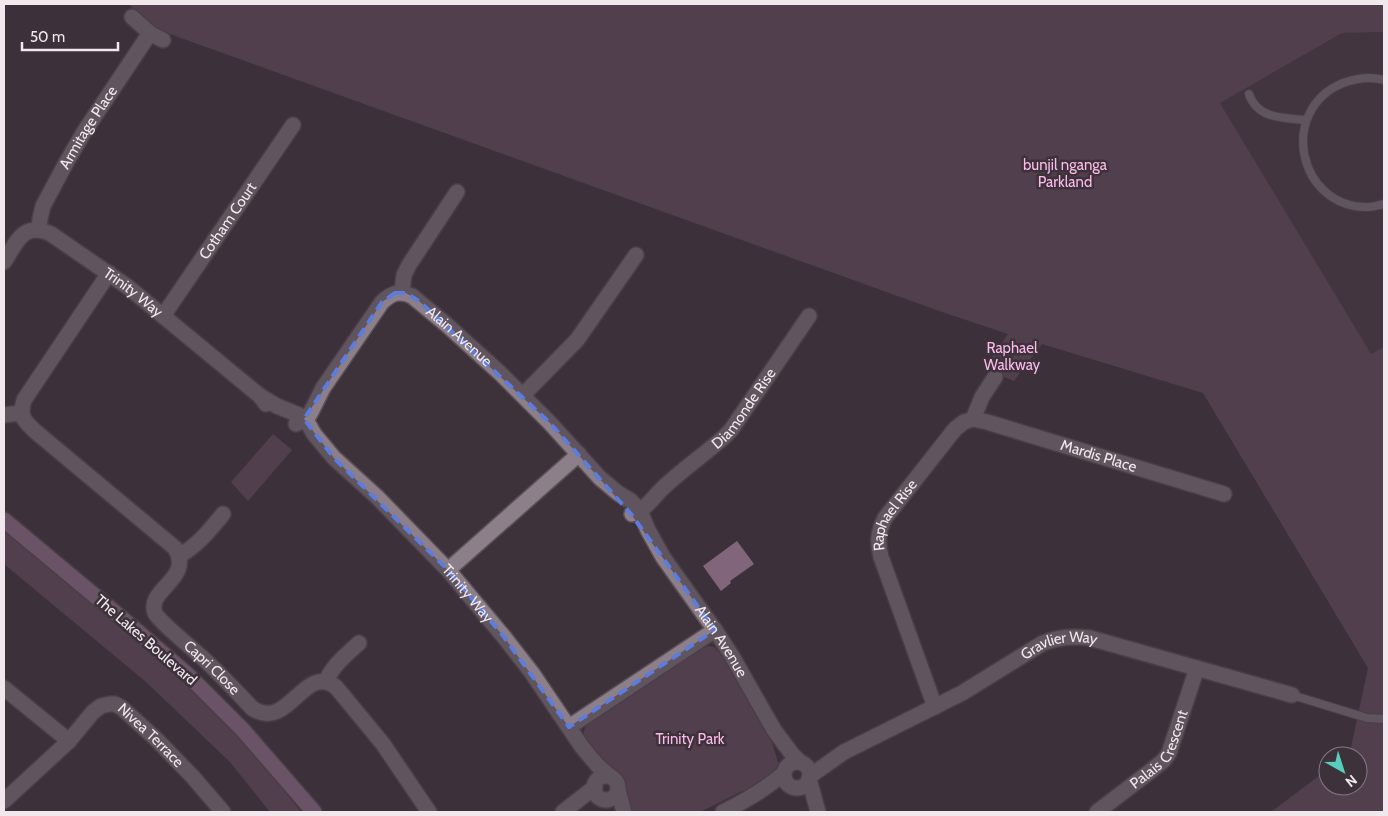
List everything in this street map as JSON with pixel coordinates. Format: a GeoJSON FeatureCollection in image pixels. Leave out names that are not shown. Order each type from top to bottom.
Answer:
{"type":"FeatureCollection","features":[{"type":"Feature","properties":{"kind":"street","name":"Armitage Place"},"geometry":{"type":"LineString","coordinates":[[39,229],[43,206],[84,132],[156,36],[132,17]]}},
{"type":"Feature","properties":{"kind":"street","name":"Cotham Court"},"geometry":{"type":"LineString","coordinates":[[163,316],[293,125]]}},
{"type":"Feature","properties":{"kind":"street"},"geometry":{"type":"LineString","coordinates":[[300,419],[306,405],[323,388],[382,302],[394,293],[402,292],[404,275],[409,265],[458,192]]}},
{"type":"Feature","properties":{"kind":"street"},"geometry":{"type":"LineString","coordinates":[[4,262],[25,233],[39,229]]}},
{"type":"Feature","properties":{"kind":"street","name":"Trinity Way"},"geometry":{"type":"LineString","coordinates":[[39,229],[51,234],[109,274],[260,396],[280,416],[300,419],[308,439],[315,446],[334,458],[389,508],[448,570],[504,636],[532,673],[582,747],[614,784]]}},
{"type":"Feature","properties":{"kind":"street"},"geometry":{"type":"LineString","coordinates":[[523,395],[577,340],[636,256]]}},
{"type":"Feature","properties":{"kind":"street"},"geometry":{"type":"LineString","coordinates":[[109,274],[33,385],[24,400],[21,414],[28,425],[175,548],[179,556],[198,543],[223,514]]}},
{"type":"Feature","properties":{"kind":"street","name":"Alain Avenue"},"geometry":{"type":"LineString","coordinates":[[402,292],[419,301],[477,351],[523,395],[600,478],[635,510],[663,557],[732,656],[774,730],[805,770],[818,812]]}},
{"type":"Feature","properties":{"kind":"street","name":"Diamonde Rise"},"geometry":{"type":"LineString","coordinates":[[635,510],[646,496],[663,488],[715,446],[731,430],[809,316]]}},
{"type":"Feature","properties":{"kind":"street"},"geometry":{"type":"LineString","coordinates":[[973,420],[982,397],[995,377]]}},
{"type":"Feature","properties":{"kind":"street"},"geometry":{"type":"LineString","coordinates":[[4,415],[21,414]]}},
{"type":"Feature","properties":{"kind":"street","name":"Mardis Place"},"geometry":{"type":"LineString","coordinates":[[973,420],[987,422],[1224,494]]}},
{"type":"Feature","properties":{"kind":"street","name":"Raphael Rise"},"geometry":{"type":"LineString","coordinates":[[935,707],[881,557],[878,537],[884,518],[955,429],[964,422],[973,420]]}},
{"type":"Feature","properties":{"kind":"street"},"geometry":{"type":"LineString","coordinates":[[448,570],[579,454]]}},
{"type":"Feature","properties":{"kind":"street","name":"The Lakes Boulevard"},"geometry":{"type":"LineString","coordinates":[[4,520],[138,630],[176,664],[219,706],[314,812]]}},
{"type":"Feature","properties":{"kind":"street","name":"Capri Close"},"geometry":{"type":"LineString","coordinates":[[179,556],[180,566],[178,572],[158,595],[155,602],[155,612],[163,623],[206,661],[252,708],[266,714],[273,713],[286,707],[306,688],[320,681],[326,681]]}},
{"type":"Feature","properties":{"kind":"street"},"geometry":{"type":"LineString","coordinates":[[569,727],[715,630]]}},
{"type":"Feature","properties":{"kind":"street","name":"Gravlier Way"},"geometry":{"type":"LineString","coordinates":[[805,770],[962,693],[1043,643],[1067,636],[1090,638],[1292,696]]}},
{"type":"Feature","properties":{"kind":"street"},"geometry":{"type":"LineString","coordinates":[[359,643],[337,664],[326,681],[336,687],[382,744],[429,812]]}},
{"type":"Feature","properties":{"kind":"street","name":"Palais Crescent"},"geometry":{"type":"LineString","coordinates":[[1097,812],[1152,770],[1169,753],[1197,668]]}},
{"type":"Feature","properties":{"kind":"street"},"geometry":{"type":"LineString","coordinates":[[4,688],[69,741]]}},
{"type":"Feature","properties":{"kind":"street","name":"Nivea Terrace"},"geometry":{"type":"LineString","coordinates":[[4,800],[69,741],[97,708],[110,704],[118,706],[156,739],[192,776],[223,812]]}},
{"type":"Feature","properties":{"kind":"street","name":"Alain Avenue"},"geometry":{"type":"LineString","coordinates":[[774,730],[789,779],[813,812]]}},
{"type":"Feature","properties":{"kind":"street","name":"Trinity Way"},"geometry":{"type":"LineString","coordinates":[[582,747],[599,792],[615,812]]}},
{"type":"Feature","properties":{"kind":"street"},"geometry":{"type":"LineString","coordinates":[[793,763],[805,770],[801,787],[789,779],[790,765],[793,763]]}},
{"type":"Feature","properties":{"kind":"street","name":"The Lakes Boulevard"},"geometry":{"type":"LineString","coordinates":[[278,772],[304,812]]}},
{"type":"Feature","properties":{"kind":"street"},"geometry":{"type":"LineString","coordinates":[[599,792],[598,780],[604,776],[614,784],[624,812]]}},
{"type":"Feature","properties":{"kind":"street"},"geometry":{"type":"LineString","coordinates":[[723,812],[789,779]]}},
{"type":"Feature","properties":{"kind":"street"},"geometry":{"type":"LineString","coordinates":[[599,792],[612,798],[617,794],[614,784]]}},
{"type":"Feature","properties":{"kind":"street"},"geometry":{"type":"LineString","coordinates":[[564,812],[599,792]]}},
{"type":"Feature","properties":{"kind":"lane"},"geometry":{"type":"LineString","coordinates":[[1384,80],[1375,78],[1354,79],[1333,87],[1317,101],[1306,120],[1302,141],[1305,162],[1315,181],[1330,195],[1348,205],[1369,207],[1384,204]]}},
{"type":"Feature","properties":{"kind":"lane"},"geometry":{"type":"LineString","coordinates":[[1249,94],[1251,101],[1261,111],[1279,118],[1306,120]]}},
{"type":"Feature","properties":{"kind":"lane"},"geometry":{"type":"LineString","coordinates":[[1292,696],[1367,718],[1384,719]]}},
{"type":"Feature","properties":{"kind":"highlighted area"},"geometry":{"type":"Polygon","coordinates":[[[395,293],[406,293],[419,301],[550,423],[631,514],[715,630],[569,727],[504,637],[448,570],[334,458],[304,419],[382,302],[395,293]]]}},
{"type":"Feature","properties":{"kind":"shaded area"},"geometry":{"type":"Polygon","coordinates":[[[1384,32],[1384,348],[1371,355],[1220,103],[1342,33],[1384,32]]]}},
{"type":"Feature","properties":{"kind":"green space","name":"bunjil nganga Parkland"},"geometry":{"type":"Polygon","coordinates":[[[128,4],[1384,4],[1384,32],[1342,33],[1220,103],[1371,354],[1384,347],[1384,812],[1271,812],[1318,777],[1318,796],[1368,796],[1368,746],[1351,746],[1368,668],[1203,393],[1042,344],[1014,381],[984,368],[1008,334],[942,312],[159,30],[128,4]]]}},
{"type":"Feature","properties":{"kind":"green space"},"geometry":{"type":"Polygon","coordinates":[[[273,434],[292,450],[248,501],[231,482],[273,434]]]}},
{"type":"Feature","properties":{"kind":"green space"},"geometry":{"type":"Polygon","coordinates":[[[4,528],[162,661],[250,748],[301,812],[270,812],[230,762],[145,681],[4,564],[4,528]]]}},
{"type":"Feature","properties":{"kind":"green space","name":"Trinity Park"},"geometry":{"type":"Polygon","coordinates":[[[709,646],[714,647],[722,656],[750,701],[772,743],[779,771],[753,791],[742,791],[700,812],[629,812],[620,777],[604,766],[584,737],[585,728],[591,720],[700,649],[709,646]]]}},
{"type":"Feature","properties":{"kind":"building"},"geometry":{"type":"Polygon","coordinates":[[[737,541],[754,564],[730,581],[731,583],[721,591],[703,566],[737,541]]]}},
{"type":"Feature","properties":{"kind":"park label","name":"Raphael Walkway"},"geometry":{"type":"Point","coordinates":[1012,356]}}]}
